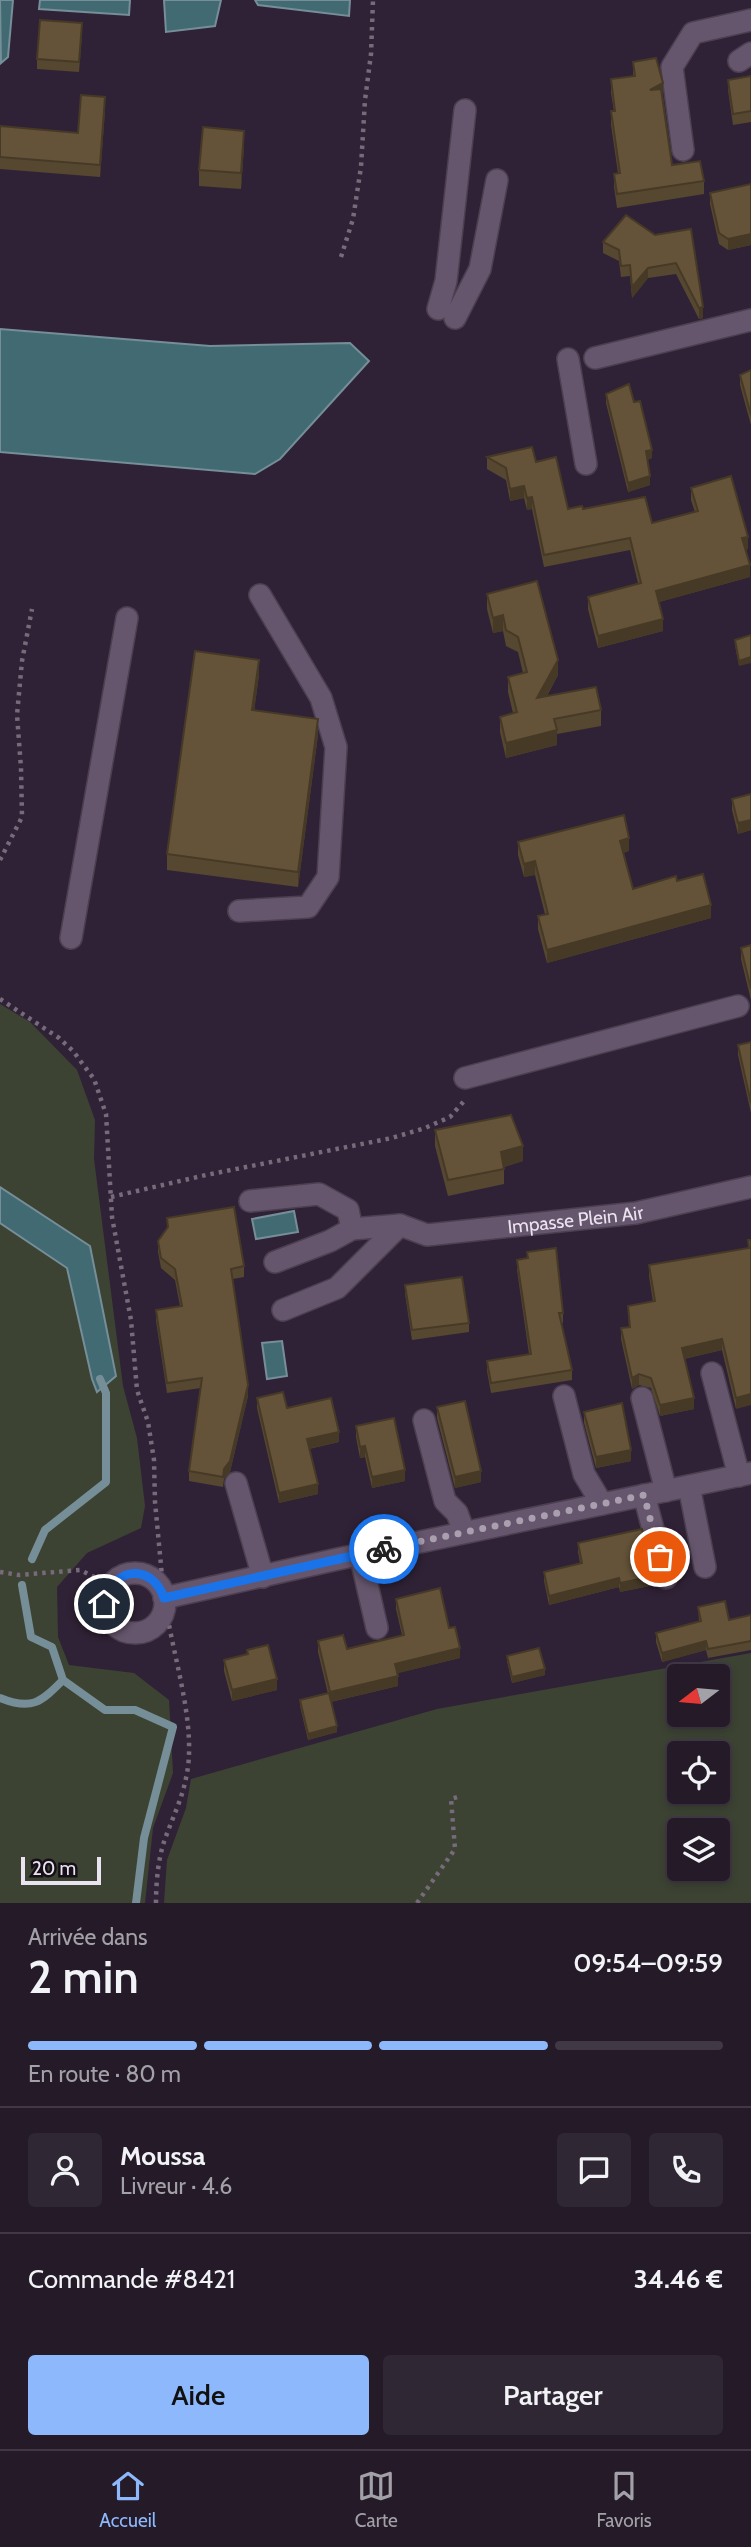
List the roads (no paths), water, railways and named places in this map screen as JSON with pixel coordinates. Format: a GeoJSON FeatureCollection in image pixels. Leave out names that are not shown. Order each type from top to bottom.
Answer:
{"type":"FeatureCollection","features":[{"type":"Feature","properties":{"kind":"street"},"geometry":{"type":"LineString","coordinates":[[683,150],[672,67],[693,33],[751,20]]}},
{"type":"Feature","properties":{"kind":"street"},"geometry":{"type":"LineString","coordinates":[[465,110],[446,281],[447,313],[480,269],[497,180]]}},
{"type":"Feature","properties":{"kind":"street"},"geometry":{"type":"LineString","coordinates":[[595,358],[751,320]]}},
{"type":"Feature","properties":{"kind":"street"},"geometry":{"type":"LineString","coordinates":[[568,359],[586,464]]}},
{"type":"Feature","properties":{"kind":"street"},"geometry":{"type":"LineString","coordinates":[[239,911],[309,906],[328,877],[336,747],[321,698],[260,595]]}},
{"type":"Feature","properties":{"kind":"street"},"geometry":{"type":"LineString","coordinates":[[71,938],[127,618]]}},
{"type":"Feature","properties":{"kind":"street"},"geometry":{"type":"LineString","coordinates":[[468,1085],[738,1006]]}},
{"type":"Feature","properties":{"kind":"street","name":"Impasse Plein Air"},"geometry":{"type":"LineString","coordinates":[[352,1228],[400,1225],[427,1235],[636,1213],[751,1187]]}},
{"type":"Feature","properties":{"kind":"street"},"geometry":{"type":"LineString","coordinates":[[250,1201],[319,1194],[348,1210],[352,1228],[330,1241],[275,1262]]}},
{"type":"Feature","properties":{"kind":"street"},"geometry":{"type":"LineString","coordinates":[[283,1310],[337,1288],[400,1225]]}},
{"type":"Feature","properties":{"kind":"street"},"geometry":{"type":"LineString","coordinates":[[164,1598],[360,1554],[745,1475],[712,1373]]}},
{"type":"Feature","properties":{"kind":"street"},"geometry":{"type":"LineString","coordinates":[[564,1396],[584,1474],[601,1504]]}},
{"type":"Feature","properties":{"kind":"street"},"geometry":{"type":"LineString","coordinates":[[642,1398],[666,1491]]}},
{"type":"Feature","properties":{"kind":"street"},"geometry":{"type":"LineString","coordinates":[[424,1420],[444,1501],[457,1513],[464,1532]]}},
{"type":"Feature","properties":{"kind":"street"},"geometry":{"type":"LineString","coordinates":[[236,1483],[263,1577]]}},
{"type":"Feature","properties":{"kind":"street"},"geometry":{"type":"LineString","coordinates":[[689,1486],[705,1567]]}},
{"type":"Feature","properties":{"kind":"street"},"geometry":{"type":"LineString","coordinates":[[644,1495],[666,1578]]}},
{"type":"Feature","properties":{"kind":"street"},"geometry":{"type":"LineString","coordinates":[[360,1554],[377,1628]]}},
{"type":"Feature","properties":{"kind":"street"},"geometry":{"type":"LineString","coordinates":[[127,1574],[147,1575],[161,1588],[164,1598],[165,1608],[156,1625],[148,1631],[128,1633],[119,1629],[106,1614],[104,1604],[111,1585],[127,1574]]}},
{"type":"Feature","properties":{"kind":"waterway"},"geometry":{"type":"LineString","coordinates":[[32,1559],[45,1530],[106,1482],[106,1393],[100,1379]]}},
{"type":"Feature","properties":{"kind":"waterway"},"geometry":{"type":"LineString","coordinates":[[22,1585],[31,1637],[52,1647],[63,1680],[105,1710],[135,1710],[173,1727],[144,1838],[136,1903]]}},
{"type":"Feature","properties":{"kind":"waterway"},"geometry":{"type":"LineString","coordinates":[[0,1698],[28,1704],[42,1699],[63,1680]]}}]}
